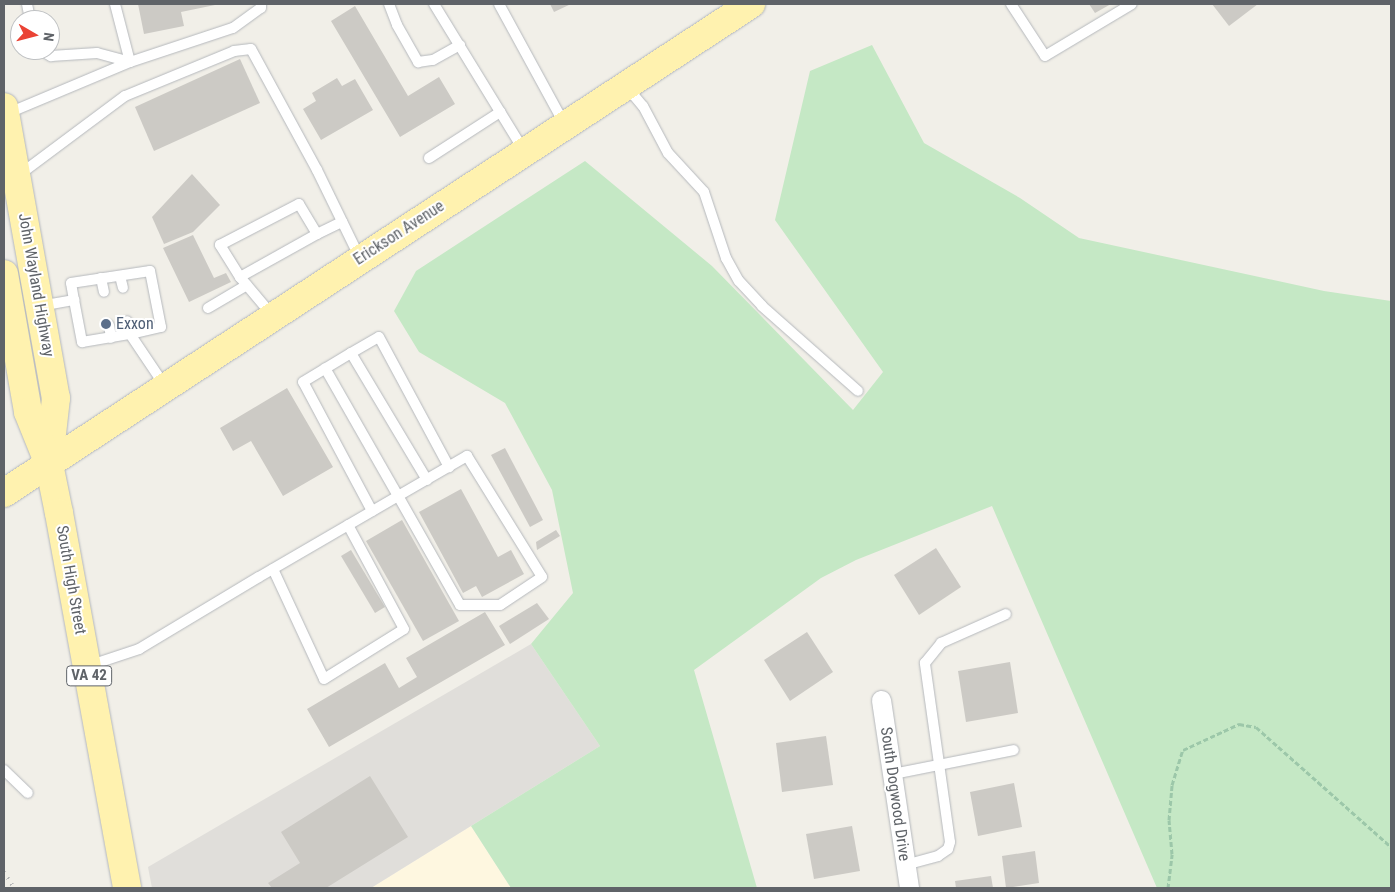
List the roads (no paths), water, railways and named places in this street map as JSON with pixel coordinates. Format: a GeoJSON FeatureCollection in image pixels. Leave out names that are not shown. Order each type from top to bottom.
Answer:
{"type":"FeatureCollection","features":[{"type":"Feature","properties":{"kind":"main road","name":"Erickson Avenue"},"geometry":{"type":"LineString","coordinates":[[4,493],[360,258],[751,4]]}},
{"type":"Feature","properties":{"kind":"main road","name":"John Wayland Highway"},"geometry":{"type":"LineString","coordinates":[[4,111],[56,398],[49,464]]}},
{"type":"Feature","properties":{"kind":"main road","name":"South High Street"},"geometry":{"type":"LineString","coordinates":[[4,274],[6,301],[28,412],[49,464],[127,888]]}},
{"type":"Feature","properties":{"kind":"street","name":"South Dogwood Drive"},"geometry":{"type":"LineString","coordinates":[[881,700],[909,888]]}},
{"type":"Feature","properties":{"kind":"lane"},"geometry":{"type":"LineString","coordinates":[[115,4],[130,62]]}},
{"type":"Feature","properties":{"kind":"lane"},"geometry":{"type":"LineString","coordinates":[[4,111],[130,62],[233,28],[261,8],[261,4]]}},
{"type":"Feature","properties":{"kind":"lane"},"geometry":{"type":"LineString","coordinates":[[389,4],[397,25],[418,62],[433,60],[460,45]]}},
{"type":"Feature","properties":{"kind":"lane"},"geometry":{"type":"LineString","coordinates":[[434,4],[524,151]]}},
{"type":"Feature","properties":{"kind":"lane"},"geometry":{"type":"LineString","coordinates":[[499,4],[565,125]]}},
{"type":"Feature","properties":{"kind":"lane"},"geometry":{"type":"LineString","coordinates":[[1011,4],[1045,56],[1132,4]]}},
{"type":"Feature","properties":{"kind":"lane"},"geometry":{"type":"LineString","coordinates":[[16,177],[125,96],[234,51],[251,49],[262,64],[360,258]]}},
{"type":"Feature","properties":{"kind":"lane"},"geometry":{"type":"LineString","coordinates":[[60,55],[97,53],[130,62]]}},
{"type":"Feature","properties":{"kind":"lane"},"geometry":{"type":"LineString","coordinates":[[626,86],[643,106],[668,153],[704,192],[726,258],[739,281],[762,306],[858,391]]}},
{"type":"Feature","properties":{"kind":"lane"},"geometry":{"type":"LineString","coordinates":[[429,158],[500,112]]}},
{"type":"Feature","properties":{"kind":"lane"},"geometry":{"type":"LineString","coordinates":[[273,316],[244,281],[220,245],[299,204],[317,234]]}},
{"type":"Feature","properties":{"kind":"lane"},"geometry":{"type":"LineString","coordinates":[[208,308],[244,281],[317,234],[342,222]]}},
{"type":"Feature","properties":{"kind":"lane"},"geometry":{"type":"LineString","coordinates":[[150,271],[161,327],[82,342],[71,282],[101,278],[150,271]]}},
{"type":"Feature","properties":{"kind":"lane"},"geometry":{"type":"LineString","coordinates":[[120,276],[122,288]]}},
{"type":"Feature","properties":{"kind":"lane"},"geometry":{"type":"LineString","coordinates":[[101,278],[104,292]]}},
{"type":"Feature","properties":{"kind":"lane"},"geometry":{"type":"LineString","coordinates":[[40,306],[74,300]]}},
{"type":"Feature","properties":{"kind":"lane"},"geometry":{"type":"LineString","coordinates":[[127,321],[130,334],[166,387]]}},
{"type":"Feature","properties":{"kind":"lane"},"geometry":{"type":"LineString","coordinates":[[109,325],[111,338]]}},
{"type":"Feature","properties":{"kind":"lane"},"geometry":{"type":"LineString","coordinates":[[372,511],[303,382],[325,368],[379,337],[449,466]]}},
{"type":"Feature","properties":{"kind":"lane"},"geometry":{"type":"LineString","coordinates":[[351,354],[426,480]]}},
{"type":"Feature","properties":{"kind":"lane"},"geometry":{"type":"LineString","coordinates":[[87,666],[139,649],[273,568],[348,525],[398,496],[426,480],[449,466],[467,456],[542,577],[500,605],[460,604],[398,496],[325,368]]}},
{"type":"Feature","properties":{"kind":"lane"},"geometry":{"type":"LineString","coordinates":[[273,568],[324,679],[404,629],[348,525]]}},
{"type":"Feature","properties":{"kind":"lane"},"geometry":{"type":"LineString","coordinates":[[905,866],[938,856],[948,849],[950,830],[925,663],[941,643],[1006,614]]}},
{"type":"Feature","properties":{"kind":"lane"},"geometry":{"type":"LineString","coordinates":[[892,774],[1014,750]]}},
{"type":"Feature","properties":{"kind":"lane"},"geometry":{"type":"LineString","coordinates":[[4,770],[28,793]]}},
{"type":"Feature","properties":{"kind":"railway"},"geometry":{"type":"LineString","coordinates":[[4,872],[14,888]]}},
{"type":"Feature","properties":{"kind":"place","name":"Exxon"},"geometry":{"type":"Point","coordinates":[106,324]}}]}
